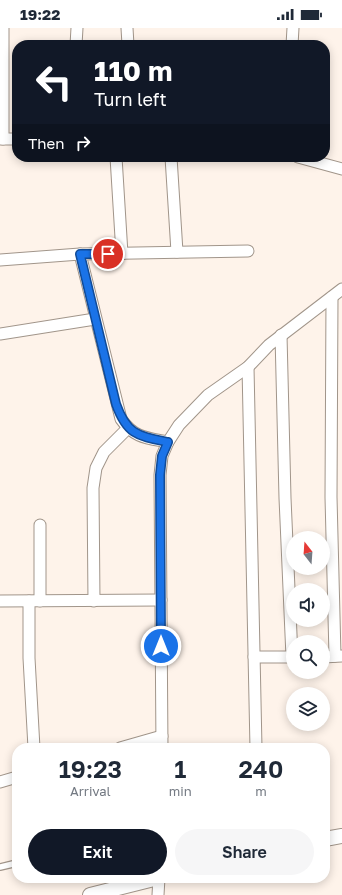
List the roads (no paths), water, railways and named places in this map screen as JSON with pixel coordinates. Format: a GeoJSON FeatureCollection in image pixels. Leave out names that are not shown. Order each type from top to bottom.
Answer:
{"type":"FeatureCollection","features":[{"type":"Feature","properties":{"kind":"street"},"geometry":{"type":"LineString","coordinates":[[2,139],[3,28]]}},
{"type":"Feature","properties":{"kind":"street"},"geometry":{"type":"LineString","coordinates":[[76,40],[77,28]]}},
{"type":"Feature","properties":{"kind":"street"},"geometry":{"type":"LineString","coordinates":[[127,28],[128,40]]}},
{"type":"Feature","properties":{"kind":"street"},"geometry":{"type":"LineString","coordinates":[[292,40],[293,28]]}},
{"type":"Feature","properties":{"kind":"street"},"geometry":{"type":"LineString","coordinates":[[116,162],[122,254]]}},
{"type":"Feature","properties":{"kind":"street"},"geometry":{"type":"LineString","coordinates":[[171,162],[176,252]]}},
{"type":"Feature","properties":{"kind":"street"},"geometry":{"type":"LineString","coordinates":[[316,162],[342,169]]}},
{"type":"Feature","properties":{"kind":"street"},"geometry":{"type":"LineString","coordinates":[[0,260],[80,254],[248,251]]}},
{"type":"Feature","properties":{"kind":"street"},"geometry":{"type":"LineString","coordinates":[[80,254],[116,404],[121,419],[135,434],[168,442]]}},
{"type":"Feature","properties":{"kind":"street"},"geometry":{"type":"LineString","coordinates":[[162,743],[160,475],[162,456],[168,442],[179,425],[208,396],[248,367],[269,345],[342,289]]}},
{"type":"Feature","properties":{"kind":"street"},"geometry":{"type":"LineString","coordinates":[[332,297],[338,656]]}},
{"type":"Feature","properties":{"kind":"street"},"geometry":{"type":"LineString","coordinates":[[0,334],[95,319]]}},
{"type":"Feature","properties":{"kind":"street"},"geometry":{"type":"LineString","coordinates":[[281,336],[285,498],[291,635]]}},
{"type":"Feature","properties":{"kind":"street"},"geometry":{"type":"LineString","coordinates":[[248,367],[256,743]]}},
{"type":"Feature","properties":{"kind":"street"},"geometry":{"type":"LineString","coordinates":[[94,601],[94,488],[96,468],[104,452],[128,428]]}},
{"type":"Feature","properties":{"kind":"street"},"geometry":{"type":"LineString","coordinates":[[40,524],[40,601]]}},
{"type":"Feature","properties":{"kind":"street"},"geometry":{"type":"LineString","coordinates":[[0,601],[161,600]]}},
{"type":"Feature","properties":{"kind":"street"},"geometry":{"type":"LineString","coordinates":[[29,601],[29,658],[34,743]]}},
{"type":"Feature","properties":{"kind":"street"},"geometry":{"type":"LineString","coordinates":[[254,657],[286,657]]}},
{"type":"Feature","properties":{"kind":"street"},"geometry":{"type":"LineString","coordinates":[[138,743],[162,736]]}},
{"type":"Feature","properties":{"kind":"street"},"geometry":{"type":"LineString","coordinates":[[0,782],[12,778]]}},
{"type":"Feature","properties":{"kind":"street"},"geometry":{"type":"LineString","coordinates":[[330,838],[342,836]]}},
{"type":"Feature","properties":{"kind":"street"},"geometry":{"type":"LineString","coordinates":[[90,895],[139,883]]}},
{"type":"Feature","properties":{"kind":"street"},"geometry":{"type":"LineString","coordinates":[[158,895],[159,883]]}},
{"type":"Feature","properties":{"kind":"lane"},"geometry":{"type":"LineString","coordinates":[[0,867],[12,864]]}}]}
